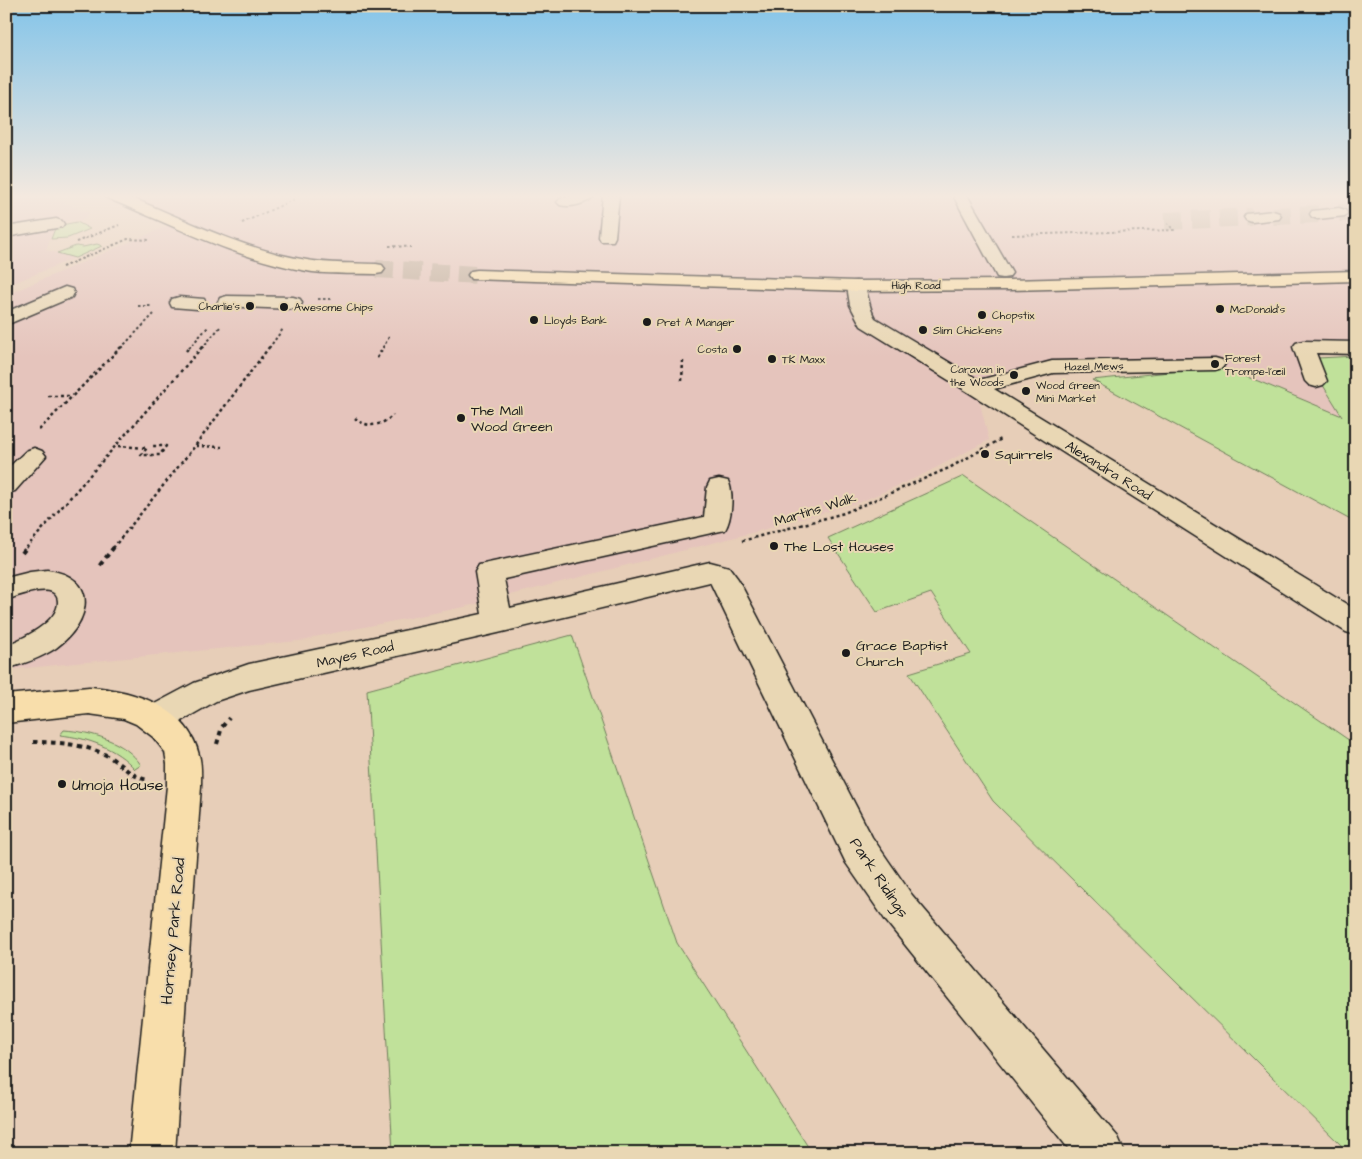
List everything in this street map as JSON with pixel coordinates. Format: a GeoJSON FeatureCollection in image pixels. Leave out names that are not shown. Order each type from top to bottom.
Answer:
{"type":"FeatureCollection","features":[{"type":"Feature","properties":{"kind":"main road"},"geometry":{"type":"LineString","coordinates":[[242,249],[309,266],[376,269]]}},
{"type":"Feature","properties":{"kind":"main road","name":"High Road"},"geometry":{"type":"LineString","coordinates":[[477,275],[856,286],[1008,285],[1356,276]]}},
{"type":"Feature","properties":{"kind":"main road"},"geometry":{"type":"LineString","coordinates":[[6,709],[90,700],[131,706],[156,719]]}},
{"type":"Feature","properties":{"kind":"main road","name":"Hornsey Park Road"},"geometry":{"type":"LineString","coordinates":[[152,1153],[184,786],[182,752],[174,737],[156,719]]}},
{"type":"Feature","properties":{"kind":"street"},"geometry":{"type":"LineString","coordinates":[[990,249],[1003,273]]}},
{"type":"Feature","properties":{"kind":"street","name":"Alexandra Road"},"geometry":{"type":"LineString","coordinates":[[856,286],[860,308],[868,322],[976,387],[1356,624]]}},
{"type":"Feature","properties":{"kind":"street"},"geometry":{"type":"LineString","coordinates":[[6,319],[65,293]]}},
{"type":"Feature","properties":{"kind":"street"},"geometry":{"type":"LineString","coordinates":[[227,302],[293,303]]}},
{"type":"Feature","properties":{"kind":"street"},"geometry":{"type":"LineString","coordinates":[[1316,381],[1303,347],[1356,348]]}},
{"type":"Feature","properties":{"kind":"street","name":"Hazel Mews"},"geometry":{"type":"LineString","coordinates":[[976,387],[1052,367],[1215,364]]}},
{"type":"Feature","properties":{"kind":"street"},"geometry":{"type":"LineString","coordinates":[[6,485],[35,444]]}},
{"type":"Feature","properties":{"kind":"street"},"geometry":{"type":"LineString","coordinates":[[498,622],[489,572],[716,524],[719,487]]}},
{"type":"Feature","properties":{"kind":"street","name":"Mayes Road"},"geometry":{"type":"LineString","coordinates":[[156,719],[205,692],[249,677],[498,622],[710,572]]}},
{"type":"Feature","properties":{"kind":"street","name":"Park Ridings"},"geometry":{"type":"LineString","coordinates":[[710,572],[718,574],[724,579],[859,850],[899,908],[942,962],[1102,1153]]}},
{"type":"Feature","properties":{"kind":"street"},"geometry":{"type":"LineString","coordinates":[[6,589],[24,583],[55,582],[82,575]]}},
{"type":"Feature","properties":{"kind":"street"},"geometry":{"type":"LineString","coordinates":[[6,657],[38,644],[54,632],[66,619],[72,607],[72,596],[82,575]]}},
{"type":"Feature","properties":{"kind":"path"},"geometry":{"type":"LineString","coordinates":[[62,267],[104,249]]}},
{"type":"Feature","properties":{"kind":"path"},"geometry":{"type":"LineString","coordinates":[[138,306],[154,306]]}},
{"type":"Feature","properties":{"kind":"path"},"geometry":{"type":"LineString","coordinates":[[35,444],[72,396],[156,312]]}},
{"type":"Feature","properties":{"kind":"path"},"geometry":{"type":"LineString","coordinates":[[22,554],[221,326]]}},
{"type":"Feature","properties":{"kind":"path"},"geometry":{"type":"LineString","coordinates":[[186,351],[208,327]]}},
{"type":"Feature","properties":{"kind":"path"},"geometry":{"type":"LineString","coordinates":[[82,575],[195,446],[284,328]]}},
{"type":"Feature","properties":{"kind":"path"},"geometry":{"type":"LineString","coordinates":[[377,358],[390,334]]}},
{"type":"Feature","properties":{"kind":"path"},"geometry":{"type":"LineString","coordinates":[[682,381],[684,361]]}},
{"type":"Feature","properties":{"kind":"path"},"geometry":{"type":"LineString","coordinates":[[48,396],[72,396]]}},
{"type":"Feature","properties":{"kind":"path"},"geometry":{"type":"LineString","coordinates":[[355,418],[360,424],[369,426],[378,424],[393,416]]}},
{"type":"Feature","properties":{"kind":"path","name":"Martins Walk"},"geometry":{"type":"LineString","coordinates":[[733,543],[844,513],[949,468],[1031,422]]}},
{"type":"Feature","properties":{"kind":"path"},"geometry":{"type":"LineString","coordinates":[[118,446],[146,448],[141,455],[160,455],[166,446],[152,446]]}},
{"type":"Feature","properties":{"kind":"path"},"geometry":{"type":"LineString","coordinates":[[195,446],[222,447]]}},
{"type":"Feature","properties":{"kind":"path"},"geometry":{"type":"LineString","coordinates":[[30,742],[57,742],[88,748],[117,761],[129,774],[141,779],[154,780]]}},
{"type":"Feature","properties":{"kind":"shaded area"},"geometry":{"type":"Polygon","coordinates":[[[6,249],[46,249],[75,258],[6,286],[6,249]]]}},
{"type":"Feature","properties":{"kind":"shaded area","name":"The Mall Wood Green"},"geometry":{"type":"Polygon","coordinates":[[[114,249],[1356,249],[1356,348],[1304,347],[1321,382],[1343,416],[1215,364],[1052,367],[976,387],[989,440],[920,476],[860,502],[755,532],[464,607],[314,637],[308,640],[6,670],[6,295],[114,249]]]}},
{"type":"Feature","properties":{"kind":"green space"},"geometry":{"type":"Polygon","coordinates":[[[68,249],[95,249],[75,258],[57,253],[68,249]]]}},
{"type":"Feature","properties":{"kind":"green space"},"geometry":{"type":"Polygon","coordinates":[[[1356,356],[1356,523],[1092,380],[1219,367],[1342,416],[1321,382],[1318,358],[1356,356]]]}},
{"type":"Feature","properties":{"kind":"green space"},"geometry":{"type":"Polygon","coordinates":[[[964,476],[1356,745],[1356,1153],[1349,1153],[993,801],[909,673],[971,654],[931,593],[877,612],[828,538],[964,476]]]}},
{"type":"Feature","properties":{"kind":"green space"},"geometry":{"type":"Polygon","coordinates":[[[572,635],[677,943],[812,1153],[393,1153],[367,690],[572,635]]]}},
{"type":"Feature","properties":{"kind":"green space"},"geometry":{"type":"Polygon","coordinates":[[[64,730],[86,733],[107,739],[126,750],[141,765],[135,769],[119,755],[101,745],[60,735],[64,730]]]}},
{"type":"Feature","properties":{"kind":"tunnel"},"geometry":{"type":"LineString","coordinates":[[376,269],[477,275]]}},
{"type":"Feature","properties":{"kind":"place","name":"Charlie's"},"geometry":{"type":"Point","coordinates":[250,306]}},
{"type":"Feature","properties":{"kind":"place","name":"Awesome Chips"},"geometry":{"type":"Point","coordinates":[284,307]}},
{"type":"Feature","properties":{"kind":"place","name":"McDonald's"},"geometry":{"type":"Point","coordinates":[1220,309]}},
{"type":"Feature","properties":{"kind":"place","name":"Chopstix"},"geometry":{"type":"Point","coordinates":[982,315]}},
{"type":"Feature","properties":{"kind":"place","name":"Lloyds Bank"},"geometry":{"type":"Point","coordinates":[534,320]}},
{"type":"Feature","properties":{"kind":"place","name":"Pret A Manger"},"geometry":{"type":"Point","coordinates":[647,322]}},
{"type":"Feature","properties":{"kind":"place","name":"Slim Chickens"},"geometry":{"type":"Point","coordinates":[923,330]}},
{"type":"Feature","properties":{"kind":"place","name":"Costa"},"geometry":{"type":"Point","coordinates":[737,349]}},
{"type":"Feature","properties":{"kind":"place","name":"TK Maxx"},"geometry":{"type":"Point","coordinates":[772,359]}},
{"type":"Feature","properties":{"kind":"place","name":"Forest Trompe-l'œil"},"geometry":{"type":"Point","coordinates":[1215,364]}},
{"type":"Feature","properties":{"kind":"place","name":"Caravan in the Woods"},"geometry":{"type":"Point","coordinates":[1014,375]}},
{"type":"Feature","properties":{"kind":"place","name":"Wood Green Mini Market"},"geometry":{"type":"Point","coordinates":[1026,391]}},
{"type":"Feature","properties":{"kind":"place","name":"The Mall Wood Green"},"geometry":{"type":"Point","coordinates":[461,418]}},
{"type":"Feature","properties":{"kind":"place","name":"Squirrels"},"geometry":{"type":"Point","coordinates":[985,454]}},
{"type":"Feature","properties":{"kind":"place","name":"The Lost Houses"},"geometry":{"type":"Point","coordinates":[774,546]}},
{"type":"Feature","properties":{"kind":"place","name":"Grace Baptist Church"},"geometry":{"type":"Point","coordinates":[846,653]}},
{"type":"Feature","properties":{"kind":"place","name":"Umoja House"},"geometry":{"type":"Point","coordinates":[62,784]}}]}
